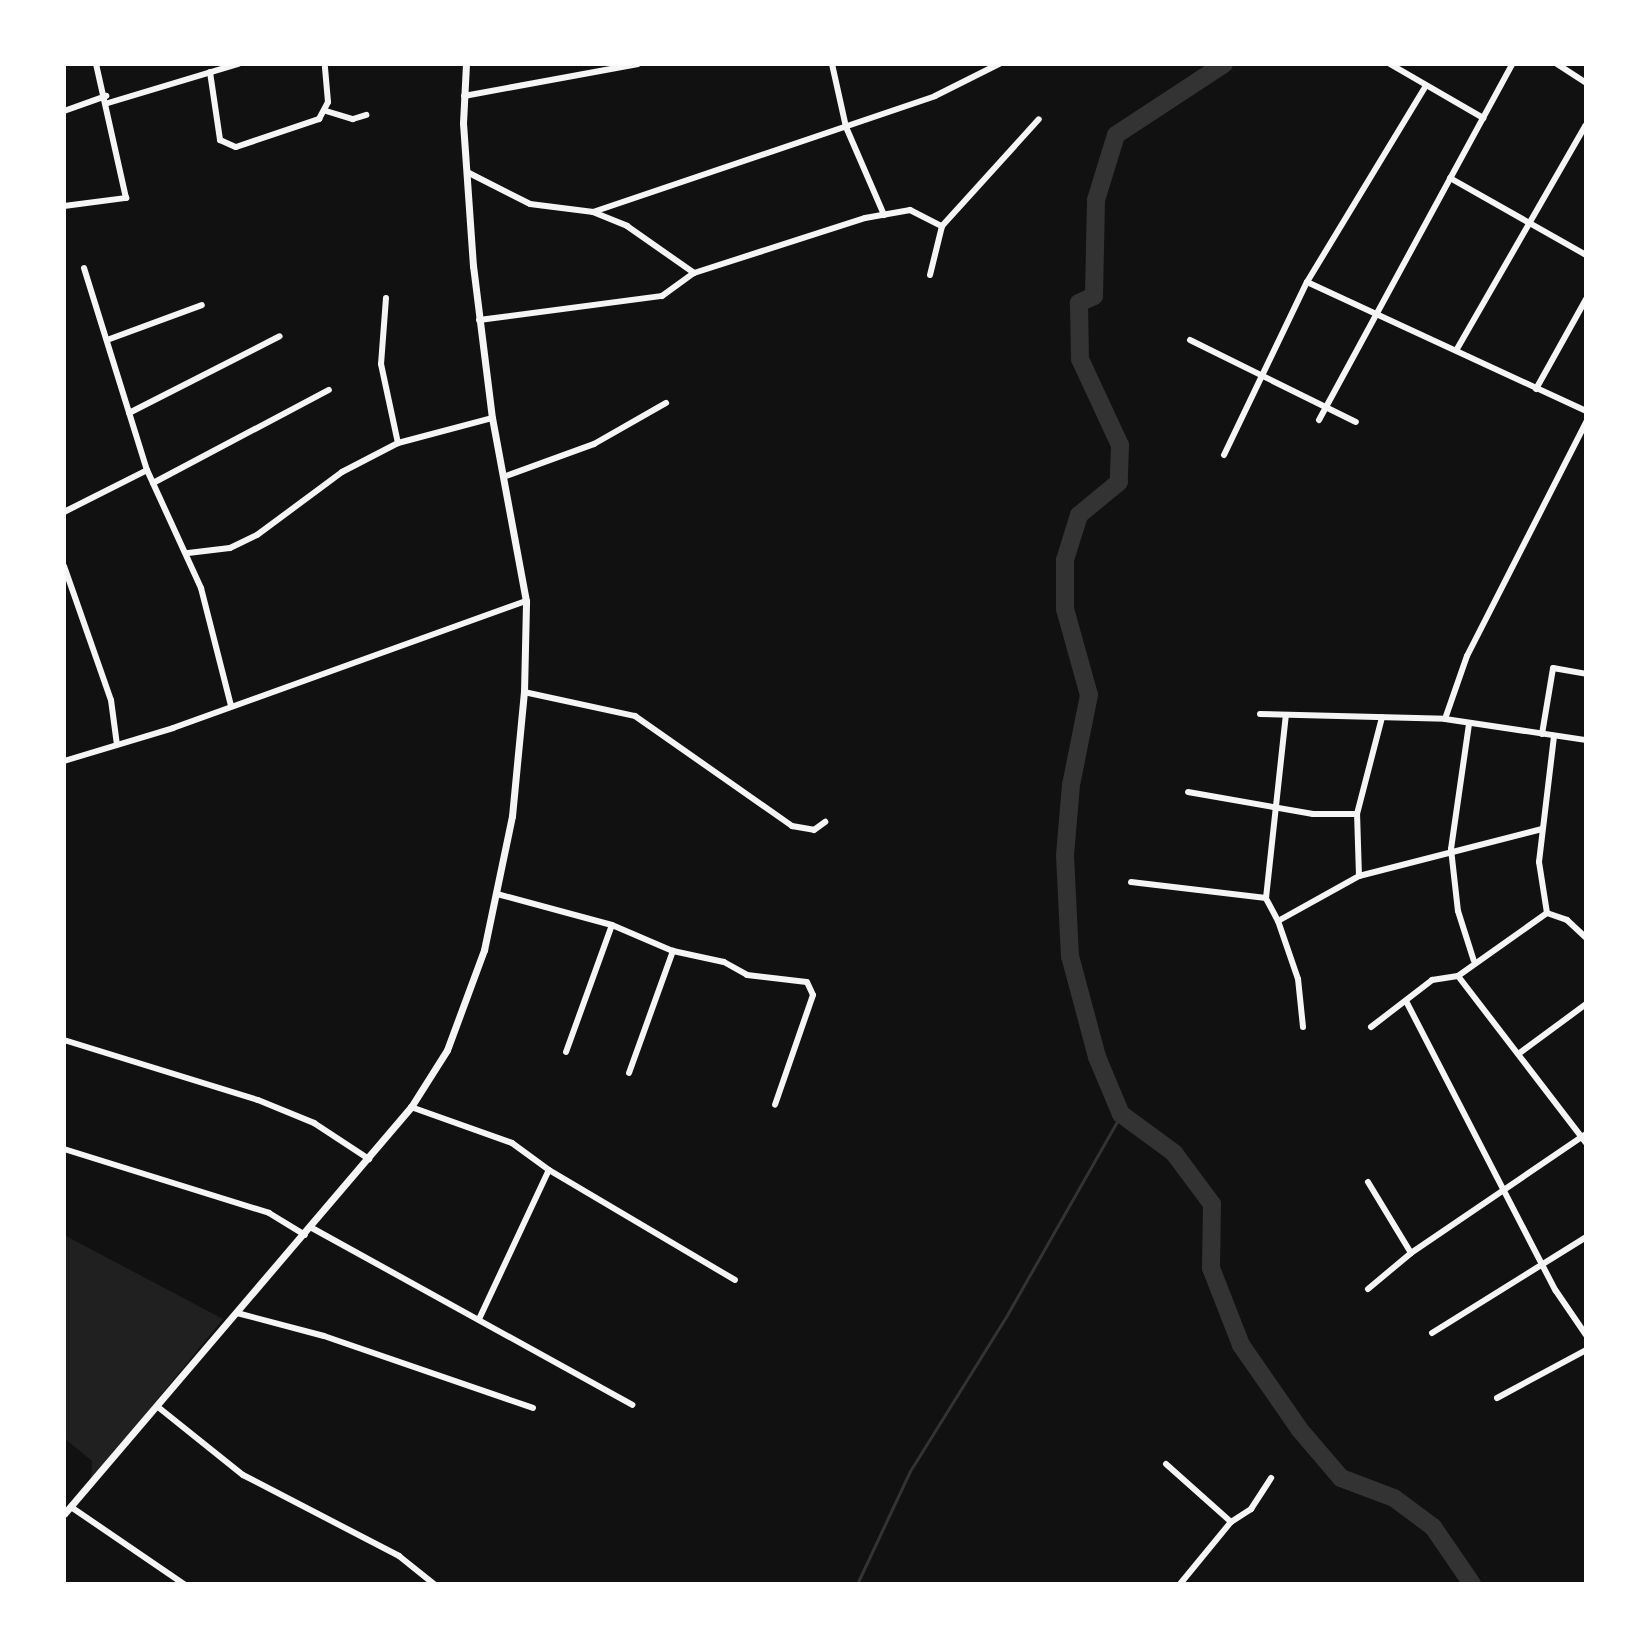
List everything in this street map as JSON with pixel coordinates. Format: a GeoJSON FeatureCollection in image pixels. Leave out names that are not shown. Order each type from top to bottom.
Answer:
{"type":"FeatureCollection","features":[{"type":"Feature","properties":{"kind":"street"},"geometry":{"type":"LineString","coordinates":[[64,206],[126,198],[107,99],[96,64]]}},
{"type":"Feature","properties":{"kind":"street"},"geometry":{"type":"LineString","coordinates":[[64,111],[238,64]]}},
{"type":"Feature","properties":{"kind":"street"},"geometry":{"type":"LineString","coordinates":[[325,64],[326,111]]}},
{"type":"Feature","properties":{"kind":"street"},"geometry":{"type":"LineString","coordinates":[[64,1514],[312,1228],[411,1107],[456,1032],[484,950],[512,816],[524,692],[526,601],[506,476],[492,418],[479,320],[464,96],[466,64]]}},
{"type":"Feature","properties":{"kind":"street"},"geometry":{"type":"LineString","coordinates":[[464,96],[638,64]]}},
{"type":"Feature","properties":{"kind":"street"},"geometry":{"type":"LineString","coordinates":[[832,64],[846,127],[884,215]]}},
{"type":"Feature","properties":{"kind":"street"},"geometry":{"type":"LineString","coordinates":[[593,212],[935,96],[999,64]]}},
{"type":"Feature","properties":{"kind":"street"},"geometry":{"type":"LineString","coordinates":[[1390,64],[1483,118]]}},
{"type":"Feature","properties":{"kind":"street"},"geometry":{"type":"LineString","coordinates":[[1319,420],[1512,64]]}},
{"type":"Feature","properties":{"kind":"street"},"geometry":{"type":"LineString","coordinates":[[1557,64],[1585,80]]}},
{"type":"Feature","properties":{"kind":"street"},"geometry":{"type":"LineString","coordinates":[[210,72],[217,132],[228,146],[312,123],[326,111]]}},
{"type":"Feature","properties":{"kind":"street"},"geometry":{"type":"LineString","coordinates":[[1224,455],[1307,282],[1425,87]]}},
{"type":"Feature","properties":{"kind":"street"},"geometry":{"type":"LineString","coordinates":[[326,111],[353,119],[366,115]]}},
{"type":"Feature","properties":{"kind":"street"},"geometry":{"type":"LineString","coordinates":[[930,275],[942,226],[1039,119]]}},
{"type":"Feature","properties":{"kind":"street"},"geometry":{"type":"LineString","coordinates":[[1457,349],[1586,125]]}},
{"type":"Feature","properties":{"kind":"street"},"geometry":{"type":"LineString","coordinates":[[469,173],[530,204],[593,212],[627,226],[694,273]]}},
{"type":"Feature","properties":{"kind":"street"},"geometry":{"type":"LineString","coordinates":[[1450,178],[1532,221],[1586,255]]}},
{"type":"Feature","properties":{"kind":"street"},"geometry":{"type":"LineString","coordinates":[[479,320],[662,296],[694,273],[865,218],[910,210],[942,226]]}},
{"type":"Feature","properties":{"kind":"street"},"geometry":{"type":"LineString","coordinates":[[84,268],[147,470],[188,553],[231,706]]}},
{"type":"Feature","properties":{"kind":"street"},"geometry":{"type":"LineString","coordinates":[[1307,282],[1586,411]]}},
{"type":"Feature","properties":{"kind":"street"},"geometry":{"type":"LineString","coordinates":[[386,298],[381,364],[398,443]]}},
{"type":"Feature","properties":{"kind":"street"},"geometry":{"type":"LineString","coordinates":[[1536,389],[1586,299]]}},
{"type":"Feature","properties":{"kind":"street"},"geometry":{"type":"LineString","coordinates":[[107,340],[202,305]]}},
{"type":"Feature","properties":{"kind":"street"},"geometry":{"type":"LineString","coordinates":[[129,413],[280,336]]}},
{"type":"Feature","properties":{"kind":"street"},"geometry":{"type":"LineString","coordinates":[[1190,340],[1356,422]]}},
{"type":"Feature","properties":{"kind":"street"},"geometry":{"type":"LineString","coordinates":[[153,483],[329,390]]}},
{"type":"Feature","properties":{"kind":"street"},"geometry":{"type":"LineString","coordinates":[[506,476],[594,444],[666,403]]}},
{"type":"Feature","properties":{"kind":"street"},"geometry":{"type":"LineString","coordinates":[[188,553],[230,548],[257,535],[342,472],[398,443],[492,418]]}},
{"type":"Feature","properties":{"kind":"street"},"geometry":{"type":"LineString","coordinates":[[1445,719],[1467,656],[1586,422]]}},
{"type":"Feature","properties":{"kind":"street"},"geometry":{"type":"LineString","coordinates":[[64,512],[147,470]]}},
{"type":"Feature","properties":{"kind":"street"},"geometry":{"type":"LineString","coordinates":[[64,566],[111,700],[117,745]]}},
{"type":"Feature","properties":{"kind":"street"},"geometry":{"type":"LineString","coordinates":[[64,761],[231,706],[526,601]]}},
{"type":"Feature","properties":{"kind":"street"},"geometry":{"type":"LineString","coordinates":[[1542,734],[1553,668],[1586,674]]}},
{"type":"Feature","properties":{"kind":"street"},"geometry":{"type":"LineString","coordinates":[[524,692],[635,716],[792,826],[814,830],[825,822]]}},
{"type":"Feature","properties":{"kind":"street"},"geometry":{"type":"LineString","coordinates":[[1260,714],[1445,719],[1586,740]]}},
{"type":"Feature","properties":{"kind":"street"},"geometry":{"type":"LineString","coordinates":[[1286,715],[1266,898],[1278,921],[1298,979],[1303,1027]]}},
{"type":"Feature","properties":{"kind":"street"},"geometry":{"type":"LineString","coordinates":[[1359,876],[1357,814],[1382,717]]}},
{"type":"Feature","properties":{"kind":"street"},"geometry":{"type":"LineString","coordinates":[[1469,724],[1451,849],[1458,911],[1474,961]]}},
{"type":"Feature","properties":{"kind":"street"},"geometry":{"type":"LineString","coordinates":[[1547,913],[1539,862],[1554,736]]}},
{"type":"Feature","properties":{"kind":"street"},"geometry":{"type":"LineString","coordinates":[[1188,792],[1274,806],[1357,814]]}},
{"type":"Feature","properties":{"kind":"street"},"geometry":{"type":"LineString","coordinates":[[1278,921],[1359,876],[1451,849],[1542,829]]}},
{"type":"Feature","properties":{"kind":"street"},"geometry":{"type":"LineString","coordinates":[[1131,882],[1266,898]]}},
{"type":"Feature","properties":{"kind":"street"},"geometry":{"type":"LineString","coordinates":[[497,894],[612,925],[673,951],[712,957],[747,975],[811,985],[813,995],[775,1105]]}},
{"type":"Feature","properties":{"kind":"street"},"geometry":{"type":"LineString","coordinates":[[1547,913],[1567,920],[1586,938]]}},
{"type":"Feature","properties":{"kind":"street"},"geometry":{"type":"LineString","coordinates":[[1371,1027],[1432,980],[1458,976],[1474,961],[1547,913]]}},
{"type":"Feature","properties":{"kind":"street"},"geometry":{"type":"LineString","coordinates":[[566,1052],[612,925]]}},
{"type":"Feature","properties":{"kind":"street"},"geometry":{"type":"LineString","coordinates":[[629,1073],[673,951]]}},
{"type":"Feature","properties":{"kind":"street"},"geometry":{"type":"LineString","coordinates":[[1368,1289],[1411,1253],[1585,1138],[1521,1052],[1458,976]]}},
{"type":"Feature","properties":{"kind":"street"},"geometry":{"type":"LineString","coordinates":[[1406,1001],[1464,1118],[1506,1188],[1568,1313],[1586,1335]]}},
{"type":"Feature","properties":{"kind":"street"},"geometry":{"type":"LineString","coordinates":[[1521,1052],[1586,1004]]}},
{"type":"Feature","properties":{"kind":"street"},"geometry":{"type":"LineString","coordinates":[[64,1040],[258,1100],[314,1123],[369,1159]]}},
{"type":"Feature","properties":{"kind":"street"},"geometry":{"type":"LineString","coordinates":[[411,1107],[512,1143],[549,1170],[735,1280]]}},
{"type":"Feature","properties":{"kind":"street"},"geometry":{"type":"LineString","coordinates":[[64,1149],[269,1213],[305,1235]]}},
{"type":"Feature","properties":{"kind":"street"},"geometry":{"type":"LineString","coordinates":[[480,1317],[549,1170]]}},
{"type":"Feature","properties":{"kind":"street"},"geometry":{"type":"LineString","coordinates":[[1368,1182],[1411,1253]]}},
{"type":"Feature","properties":{"kind":"street"},"geometry":{"type":"LineString","coordinates":[[312,1228],[480,1317],[632,1405]]}},
{"type":"Feature","properties":{"kind":"street"},"geometry":{"type":"LineString","coordinates":[[1432,1333],[1586,1237]]}},
{"type":"Feature","properties":{"kind":"street"},"geometry":{"type":"LineString","coordinates":[[237,1313],[324,1336],[533,1408]]}},
{"type":"Feature","properties":{"kind":"street"},"geometry":{"type":"LineString","coordinates":[[1497,1398],[1586,1350]]}},
{"type":"Feature","properties":{"kind":"street"},"geometry":{"type":"LineString","coordinates":[[158,1407],[243,1475],[399,1556],[434,1584]]}},
{"type":"Feature","properties":{"kind":"street"},"geometry":{"type":"LineString","coordinates":[[1166,1464],[1231,1522]]}},
{"type":"Feature","properties":{"kind":"street"},"geometry":{"type":"LineString","coordinates":[[1180,1584],[1231,1522],[1251,1509],[1271,1478]]}},
{"type":"Feature","properties":{"kind":"street"},"geometry":{"type":"LineString","coordinates":[[71,1507],[184,1584]]}},
{"type":"Feature","properties":{"kind":"shaded area"},"geometry":{"type":"Polygon","coordinates":[[[64,1235],[223,1319],[91,1481],[92,1461],[64,1438],[64,1235]]]}},
{"type":"Feature","properties":{"kind":"waterway"},"geometry":{"type":"LineString","coordinates":[[1224,64],[1116,135],[1096,200],[1094,296],[1079,303],[1080,359],[1120,445],[1119,482],[1079,515],[1065,560],[1065,609],[1089,695],[1071,785],[1065,855],[1070,956],[1097,1057],[1121,1114],[1174,1153],[1212,1204],[1211,1268],[1241,1345],[1300,1430],[1341,1478],[1394,1498],[1433,1527],[1472,1584]]}},
{"type":"Feature","properties":{"kind":"waterway"},"geometry":{"type":"LineString","coordinates":[[857,1584],[910,1471],[1007,1315],[1121,1114]]}}]}
